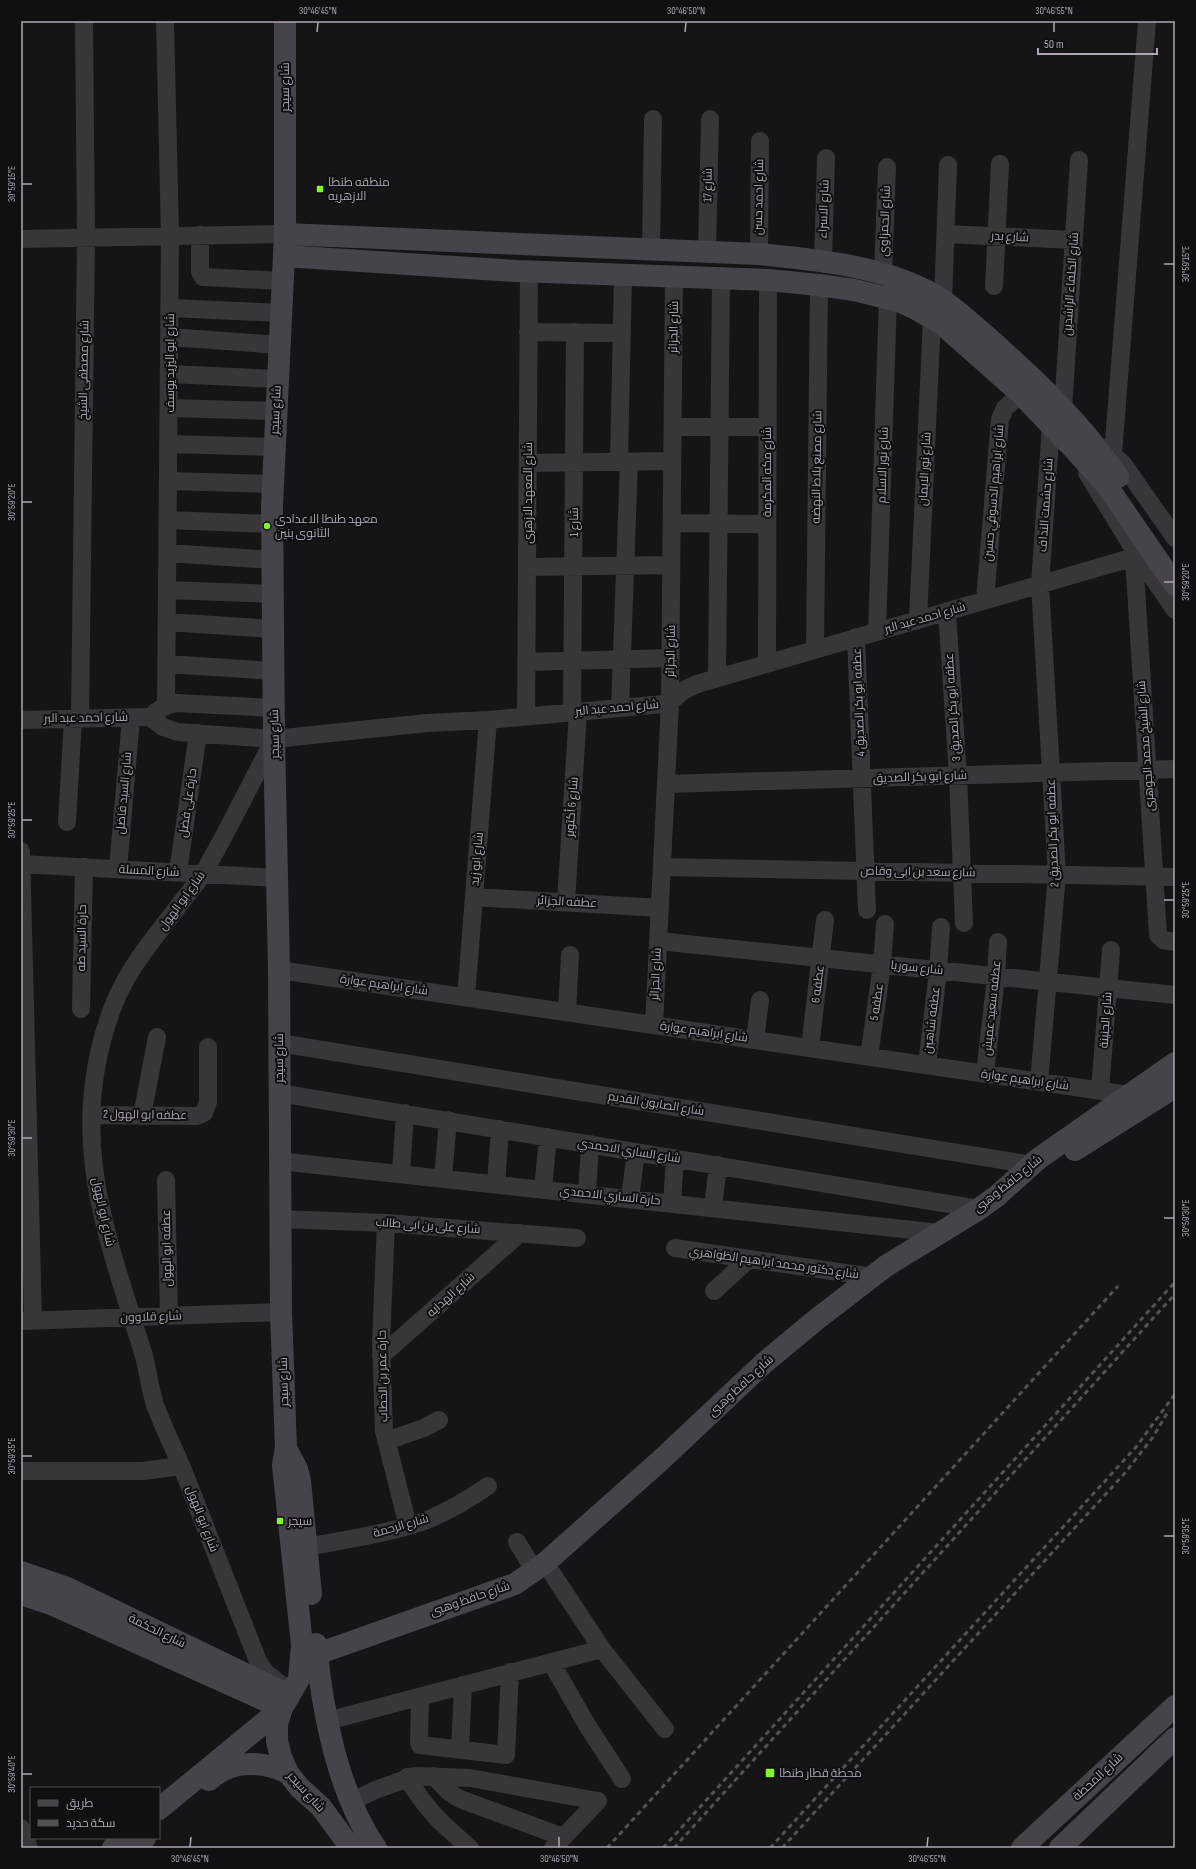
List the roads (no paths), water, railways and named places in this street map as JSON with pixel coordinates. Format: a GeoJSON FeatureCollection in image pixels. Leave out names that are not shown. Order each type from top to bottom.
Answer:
{"type":"FeatureCollection","features":[{"type":"Feature","properties":{"kind":"main road","name":"شارع سيجر"},"geometry":{"type":"LineString","coordinates":[[284,21],[285,234],[272,524],[274,739],[280,970],[279,1161],[281,1312],[286,1448],[283,1465],[301,1638],[291,1693],[277,1724],[277,1741],[281,1757],[288,1773],[299,1788],[321,1807],[351,1848]]}},
{"type":"Feature","properties":{"kind":"main road"},"geometry":{"type":"LineString","coordinates":[[285,234],[759,254],[823,261],[883,275],[928,292],[943,325],[1021,394],[1057,417]]}},
{"type":"Feature","properties":{"kind":"main road"},"geometry":{"type":"LineString","coordinates":[[586,273],[587,247]]}},
{"type":"Feature","properties":{"kind":"main road"},"geometry":{"type":"LineString","coordinates":[[284,256],[529,271],[768,280],[819,285],[888,298],[916,308],[958,312],[1031,377],[1057,417],[1081,442],[1155,537],[1175,560]]}},
{"type":"Feature","properties":{"kind":"main road"},"geometry":{"type":"LineString","coordinates":[[1155,537],[1175,585]]}},
{"type":"Feature","properties":{"kind":"main road","name":"شارع حافظ وهبى"},"geometry":{"type":"LineString","coordinates":[[160,1808],[291,1693],[304,1667],[317,1654],[515,1584],[540,1567],[661,1460],[764,1363],[817,1319],[886,1266],[979,1209],[997,1196],[1032,1165],[1175,1063]]}},
{"type":"Feature","properties":{"kind":"main road"},"geometry":{"type":"LineString","coordinates":[[997,1196],[1068,1154],[1175,1087]]}},
{"type":"Feature","properties":{"kind":"main road","name":"شارع سيجر"},"geometry":{"type":"LineString","coordinates":[[286,1448],[297,1469],[300,1480],[321,1690],[327,1721],[348,1793],[368,1837],[376,1848]]}},
{"type":"Feature","properties":{"kind":"main road","name":"شارع الحكمة"},"geometry":{"type":"LineString","coordinates":[[21,1572],[67,1588],[291,1693]]}},
{"type":"Feature","properties":{"kind":"main road","name":"شارع الحكمة"},"geometry":{"type":"LineString","coordinates":[[21,1594],[291,1693]]}},
{"type":"Feature","properties":{"kind":"main road","name":"شارع المحطة"},"geometry":{"type":"LineString","coordinates":[[1022,1848],[1175,1706]]}},
{"type":"Feature","properties":{"kind":"main road","name":"شارع المحطة"},"geometry":{"type":"LineString","coordinates":[[1060,1848],[1175,1738]]}},
{"type":"Feature","properties":{"kind":"main road"},"geometry":{"type":"LineString","coordinates":[[160,1825],[211,1778],[224,1770],[239,1764],[254,1763],[276,1767],[288,1773]]}},
{"type":"Feature","properties":{"kind":"main road"},"geometry":{"type":"LineString","coordinates":[[321,1807],[327,1808],[338,1805],[348,1793]]}},
{"type":"Feature","properties":{"kind":"main road"},"geometry":{"type":"LineString","coordinates":[[113,1848],[123,1839]]}},
{"type":"Feature","properties":{"kind":"main road"},"geometry":{"type":"LineString","coordinates":[[134,1848],[144,1839]]}},
{"type":"Feature","properties":{"kind":"street","name":"شارع مصطفى الشيخ"},"geometry":{"type":"LineString","coordinates":[[67,822],[77,719],[86,238],[84,21]]}},
{"type":"Feature","properties":{"kind":"street","name":"شارع ابو اليزيد يوسف"},"geometry":{"type":"LineString","coordinates":[[165,21],[170,236],[170,408],[166,705]]}},
{"type":"Feature","properties":{"kind":"street"},"geometry":{"type":"LineString","coordinates":[[1114,454],[1147,21]]}},
{"type":"Feature","properties":{"kind":"street"},"geometry":{"type":"LineString","coordinates":[[651,249],[654,119]]}},
{"type":"Feature","properties":{"kind":"street","name":"شارع 17"},"geometry":{"type":"LineString","coordinates":[[707,251],[710,119]]}},
{"type":"Feature","properties":{"kind":"street","name":"شارع احمد حسن"},"geometry":{"type":"LineString","coordinates":[[759,254],[760,141]]}},
{"type":"Feature","properties":{"kind":"street","name":"شارع الاسراء"},"geometry":{"type":"LineString","coordinates":[[823,261],[826,158]]}},
{"type":"Feature","properties":{"kind":"street","name":"شارع الخلفاء الراشدين"},"geometry":{"type":"LineString","coordinates":[[1057,417],[1074,240],[1079,160]]}},
{"type":"Feature","properties":{"kind":"street"},"geometry":{"type":"LineString","coordinates":[[994,286],[1000,164]]}},
{"type":"Feature","properties":{"kind":"street","name":"شارع نور الايمان"},"geometry":{"type":"LineString","coordinates":[[918,620],[937,310],[946,234],[948,165]]}},
{"type":"Feature","properties":{"kind":"street","name":"شارع الحمزاوي"},"geometry":{"type":"LineString","coordinates":[[883,275],[887,167]]}},
{"type":"Feature","properties":{"kind":"street"},"geometry":{"type":"LineString","coordinates":[[21,240],[285,234]]}},
{"type":"Feature","properties":{"kind":"street","name":"شارع بدر"},"geometry":{"type":"LineString","coordinates":[[946,234],[1074,240]]}},
{"type":"Feature","properties":{"kind":"street"},"geometry":{"type":"LineString","coordinates":[[200,235],[200,272],[203,277],[283,281]]}},
{"type":"Feature","properties":{"kind":"street","name":"شارع المعهد الازهرى"},"geometry":{"type":"LineString","coordinates":[[526,716],[529,271]]}},
{"type":"Feature","properties":{"kind":"street"},"geometry":{"type":"LineString","coordinates":[[620,708],[625,566],[622,333],[623,274]]}},
{"type":"Feature","properties":{"kind":"street","name":"شارع الجزائر"},"geometry":{"type":"LineString","coordinates":[[654,1025],[670,702],[674,276]]}},
{"type":"Feature","properties":{"kind":"street"},"geometry":{"type":"LineString","coordinates":[[717,678],[721,278]]}},
{"type":"Feature","properties":{"kind":"street","name":"شارع مكه المكرمة"},"geometry":{"type":"LineString","coordinates":[[767,664],[768,280]]}},
{"type":"Feature","properties":{"kind":"street","name":"شارع مصنع بلاط النهضه"},"geometry":{"type":"LineString","coordinates":[[814,649],[819,285]]}},
{"type":"Feature","properties":{"kind":"street","name":"شارع نور الاسلام"},"geometry":{"type":"LineString","coordinates":[[877,632],[888,298]]}},
{"type":"Feature","properties":{"kind":"street"},"geometry":{"type":"LineString","coordinates":[[170,308],[281,313]]}},
{"type":"Feature","properties":{"kind":"street"},"geometry":{"type":"LineString","coordinates":[[528,332],[622,333]]}},
{"type":"Feature","properties":{"kind":"street","name":"شارع 1"},"geometry":{"type":"LineString","coordinates":[[575,712],[573,661],[573,566],[576,332]]}},
{"type":"Feature","properties":{"kind":"street"},"geometry":{"type":"LineString","coordinates":[[170,337],[280,345]]}},
{"type":"Feature","properties":{"kind":"street"},"geometry":{"type":"LineString","coordinates":[[170,374],[278,379]]}},
{"type":"Feature","properties":{"kind":"street","name":"شارع ابراهيم الدسوقي حسين"},"geometry":{"type":"LineString","coordinates":[[985,600],[1000,420],[1005,408],[1021,394]]}},
{"type":"Feature","properties":{"kind":"street"},"geometry":{"type":"LineString","coordinates":[[170,408],[276,411]]}},
{"type":"Feature","properties":{"kind":"street","name":"شارع حشمت النداف"},"geometry":{"type":"LineString","coordinates":[[1040,584],[1057,417]]}},
{"type":"Feature","properties":{"kind":"street"},"geometry":{"type":"LineString","coordinates":[[672,427],[767,427]]}},
{"type":"Feature","properties":{"kind":"street"},"geometry":{"type":"LineString","coordinates":[[1155,537],[1083,467],[1081,442],[1114,454],[1123,464],[1155,537],[1175,610]]}},
{"type":"Feature","properties":{"kind":"street"},"geometry":{"type":"LineString","coordinates":[[169,444],[275,447]]}},
{"type":"Feature","properties":{"kind":"street"},"geometry":{"type":"LineString","coordinates":[[528,463],[672,461]]}},
{"type":"Feature","properties":{"kind":"street"},"geometry":{"type":"LineString","coordinates":[[169,481],[273,484]]}},
{"type":"Feature","properties":{"kind":"street"},"geometry":{"type":"LineString","coordinates":[[168,520],[272,524]]}},
{"type":"Feature","properties":{"kind":"street"},"geometry":{"type":"LineString","coordinates":[[672,523],[767,524]]}},
{"type":"Feature","properties":{"kind":"street","name":"شارع احمد عبد البر"},"geometry":{"type":"LineString","coordinates":[[21,720],[150,717],[162,728],[178,732],[274,739],[427,723],[488,720],[670,702],[692,686],[1040,584],[1155,537]]}},
{"type":"Feature","properties":{"kind":"street","name":"شارع الشيخ محمد الجوهرى"},"geometry":{"type":"LineString","coordinates":[[1155,537],[1147,770],[1158,935],[1163,940],[1175,942]]}},
{"type":"Feature","properties":{"kind":"street"},"geometry":{"type":"LineString","coordinates":[[168,553],[273,560]]}},
{"type":"Feature","properties":{"kind":"street"},"geometry":{"type":"LineString","coordinates":[[527,567],[671,565]]}},
{"type":"Feature","properties":{"kind":"street","name":"عطفه ابو بكر الصديق 2"},"geometry":{"type":"LineString","coordinates":[[1039,1082],[1057,875],[1040,584]]}},
{"type":"Feature","properties":{"kind":"street"},"geometry":{"type":"LineString","coordinates":[[167,590],[273,594]]}},
{"type":"Feature","properties":{"kind":"street","name":"عطفه ابو بكر الصديق 3"},"geometry":{"type":"LineString","coordinates":[[947,612],[958,775],[964,923]]}},
{"type":"Feature","properties":{"kind":"street"},"geometry":{"type":"LineString","coordinates":[[167,622],[273,630]]}},
{"type":"Feature","properties":{"kind":"street","name":"عطفه ابو بكر الصديق 4"},"geometry":{"type":"LineString","coordinates":[[856,638],[867,910]]}},
{"type":"Feature","properties":{"kind":"street"},"geometry":{"type":"LineString","coordinates":[[527,662],[670,658]]}},
{"type":"Feature","properties":{"kind":"street"},"geometry":{"type":"LineString","coordinates":[[166,664],[274,671]]}},
{"type":"Feature","properties":{"kind":"street"},"geometry":{"type":"LineString","coordinates":[[150,717],[157,710],[166,705],[176,703],[274,708]]}},
{"type":"Feature","properties":{"kind":"street","name":"شارع 6 أكتوبر"},"geometry":{"type":"LineString","coordinates":[[566,902],[575,712]]}},
{"type":"Feature","properties":{"kind":"street","name":"شارع السيد فاضل"},"geometry":{"type":"LineString","coordinates":[[118,869],[131,718]]}},
{"type":"Feature","properties":{"kind":"street","name":"شارع ابو زيد"},"geometry":{"type":"LineString","coordinates":[[466,997],[488,720]]}},
{"type":"Feature","properties":{"kind":"street","name":"حارة على فضل"},"geometry":{"type":"LineString","coordinates":[[178,872],[198,733]]}},
{"type":"Feature","properties":{"kind":"street","name":"شارع ابو الهول"},"geometry":{"type":"LineString","coordinates":[[274,739],[203,873],[127,975],[112,1009],[101,1043],[94,1078],[91,1115],[92,1149],[100,1206],[130,1318],[144,1357],[155,1404],[258,1661],[266,1673],[291,1693]]}},
{"type":"Feature","properties":{"kind":"street","name":"شارع ابو بكر الصديق"},"geometry":{"type":"LineString","coordinates":[[666,784],[1175,769]]}},
{"type":"Feature","properties":{"kind":"street"},"geometry":{"type":"LineString","coordinates":[[21,851],[27,1321]]}},
{"type":"Feature","properties":{"kind":"street","name":"شارع المسلة"},"geometry":{"type":"LineString","coordinates":[[21,864],[277,878]]}},
{"type":"Feature","properties":{"kind":"street","name":"حارة السيد طه"},"geometry":{"type":"LineString","coordinates":[[81,1009],[84,867]]}},
{"type":"Feature","properties":{"kind":"street","name":"شارع سعد بن ابى وقاص"},"geometry":{"type":"LineString","coordinates":[[662,868],[1175,877]]}},
{"type":"Feature","properties":{"kind":"street","name":"عطفه الجزائر"},"geometry":{"type":"LineString","coordinates":[[474,897],[660,908]]}},
{"type":"Feature","properties":{"kind":"street","name":"عطفه 6"},"geometry":{"type":"LineString","coordinates":[[810,1048],[822,959],[825,920]]}},
{"type":"Feature","properties":{"kind":"street","name":"عطفه 5"},"geometry":{"type":"LineString","coordinates":[[869,1057],[882,965],[886,924]]}},
{"type":"Feature","properties":{"kind":"street","name":"عطفه شاهين"},"geometry":{"type":"LineString","coordinates":[[926,1065],[938,971],[941,927]]}},
{"type":"Feature","properties":{"kind":"street","name":"شارع سوريا"},"geometry":{"type":"LineString","coordinates":[[658,941],[1175,995]]}},
{"type":"Feature","properties":{"kind":"street","name":"عطفه سعيد عميش"},"geometry":{"type":"LineString","coordinates":[[985,1074],[996,977],[998,942]]}},
{"type":"Feature","properties":{"kind":"street","name":"شارع الجنينة"},"geometry":{"type":"LineString","coordinates":[[1100,1091],[1111,950]]}},
{"type":"Feature","properties":{"kind":"street"},"geometry":{"type":"LineString","coordinates":[[567,1012],[570,954]]}},
{"type":"Feature","properties":{"kind":"street","name":"شارع ابراهيم عوارة"},"geometry":{"type":"LineString","coordinates":[[280,970],[1129,1095]]}},
{"type":"Feature","properties":{"kind":"street"},"geometry":{"type":"LineString","coordinates":[[755,1040],[760,1000]]}},
{"type":"Feature","properties":{"kind":"street"},"geometry":{"type":"LineString","coordinates":[[142,1116],[157,1037]]}},
{"type":"Feature","properties":{"kind":"street","name":"شارع الصابون القديم"},"geometry":{"type":"LineString","coordinates":[[279,1043],[1032,1165]]}},
{"type":"Feature","properties":{"kind":"street","name":"عطفه ابو الهول 2"},"geometry":{"type":"LineString","coordinates":[[91,1115],[197,1116],[204,1113],[208,1102],[208,1047]]}},
{"type":"Feature","properties":{"kind":"street","name":"شارع الساري الاحمدي"},"geometry":{"type":"LineString","coordinates":[[279,1093],[979,1209]]}},
{"type":"Feature","properties":{"kind":"street"},"geometry":{"type":"LineString","coordinates":[[401,1173],[405,1113]]}},
{"type":"Feature","properties":{"kind":"street"},"geometry":{"type":"LineString","coordinates":[[443,1178],[448,1120]]}},
{"type":"Feature","properties":{"kind":"street"},"geometry":{"type":"LineString","coordinates":[[496,1184],[500,1129]]}},
{"type":"Feature","properties":{"kind":"street"},"geometry":{"type":"LineString","coordinates":[[543,1189],[548,1137]]}},
{"type":"Feature","properties":{"kind":"street"},"geometry":{"type":"LineString","coordinates":[[587,1194],[590,1144]]}},
{"type":"Feature","properties":{"kind":"street"},"geometry":{"type":"LineString","coordinates":[[630,1198],[636,1152]]}},
{"type":"Feature","properties":{"kind":"street"},"geometry":{"type":"LineString","coordinates":[[672,1203],[675,1158]]}},
{"type":"Feature","properties":{"kind":"street","name":"حارة الساري الاحمدي"},"geometry":{"type":"LineString","coordinates":[[279,1161],[401,1173],[940,1233]]}},
{"type":"Feature","properties":{"kind":"street"},"geometry":{"type":"LineString","coordinates":[[713,1208],[718,1165]]}},
{"type":"Feature","properties":{"kind":"street","name":"عطفه ابو الهول"},"geometry":{"type":"LineString","coordinates":[[166,1180],[169,1316]]}},
{"type":"Feature","properties":{"kind":"street","name":"شارع على بن ابى طالب"},"geometry":{"type":"LineString","coordinates":[[280,1219],[386,1222],[577,1238]]}},
{"type":"Feature","properties":{"kind":"street","name":"حارة عمر بن الخطاب"},"geometry":{"type":"LineString","coordinates":[[386,1222],[381,1356],[384,1431],[408,1526]]}},
{"type":"Feature","properties":{"kind":"street","name":"شارع الهدايه"},"geometry":{"type":"LineString","coordinates":[[381,1356],[520,1233]]}},
{"type":"Feature","properties":{"kind":"street","name":"شارع دكتور محمد ابراهيم الظواهري"},"geometry":{"type":"LineString","coordinates":[[675,1248],[873,1277]]}},
{"type":"Feature","properties":{"kind":"street"},"geometry":{"type":"LineString","coordinates":[[714,1291],[749,1259]]}},
{"type":"Feature","properties":{"kind":"street","name":"شارع قلاوون"},"geometry":{"type":"LineString","coordinates":[[27,1321],[281,1312]]}},
{"type":"Feature","properties":{"kind":"street"},"geometry":{"type":"LineString","coordinates":[[386,1442],[424,1428],[440,1420]]}},
{"type":"Feature","properties":{"kind":"street"},"geometry":{"type":"LineString","coordinates":[[21,1471],[143,1471],[181,1466]]}},
{"type":"Feature","properties":{"kind":"street","name":"شارع الرحمة"},"geometry":{"type":"LineString","coordinates":[[307,1547],[408,1526],[459,1505],[488,1486]]}},
{"type":"Feature","properties":{"kind":"street"},"geometry":{"type":"LineString","coordinates":[[517,1542],[540,1567],[665,1729]]}},
{"type":"Feature","properties":{"kind":"street"},"geometry":{"type":"LineString","coordinates":[[327,1721],[602,1649]]}},
{"type":"Feature","properties":{"kind":"street"},"geometry":{"type":"LineString","coordinates":[[551,1662],[587,1725],[622,1779]]}},
{"type":"Feature","properties":{"kind":"street"},"geometry":{"type":"LineString","coordinates":[[420,1697],[419,1744],[506,1755],[510,1672]]}},
{"type":"Feature","properties":{"kind":"street"},"geometry":{"type":"LineString","coordinates":[[460,1750],[463,1685]]}},
{"type":"Feature","properties":{"kind":"street"},"geometry":{"type":"LineString","coordinates":[[348,1793],[407,1777],[434,1776],[470,1778],[598,1801],[558,1843],[460,1799],[449,1792],[434,1776]]}},
{"type":"Feature","properties":{"kind":"street"},"geometry":{"type":"LineString","coordinates":[[407,1777],[423,1804],[435,1817],[470,1848]]}},
{"type":"Feature","properties":{"kind":"street"},"geometry":{"type":"LineString","coordinates":[[21,1828],[29,1848]]}},
{"type":"Feature","properties":{"kind":"railway"},"geometry":{"type":"LineString","coordinates":[[663,1848],[1175,1282]]}},
{"type":"Feature","properties":{"kind":"railway"},"geometry":{"type":"LineString","coordinates":[[607,1848],[1118,1286]]}},
{"type":"Feature","properties":{"kind":"railway"},"geometry":{"type":"LineString","coordinates":[[674,1848],[1175,1294]]}},
{"type":"Feature","properties":{"kind":"railway"},"geometry":{"type":"LineString","coordinates":[[770,1848],[1136,1447],[1175,1394]]}},
{"type":"Feature","properties":{"kind":"railway"},"geometry":{"type":"LineString","coordinates":[[782,1848],[1125,1473],[1153,1437],[1169,1410]]}},
{"type":"Feature","properties":{"kind":"place","name":"منطقه طنطا الازهريه"},"geometry":{"type":"Point","coordinates":[320,189]}},
{"type":"Feature","properties":{"kind":"place","name":"معهد طنطا الاعدادى الثانوى بنين"},"geometry":{"type":"Point","coordinates":[267,526]}},
{"type":"Feature","properties":{"kind":"place","name":"سيجر"},"geometry":{"type":"Point","coordinates":[280,1521]}},
{"type":"Feature","properties":{"kind":"place","name":"محطة قطار طنطا"},"geometry":{"type":"Point","coordinates":[770,1773]}}]}
